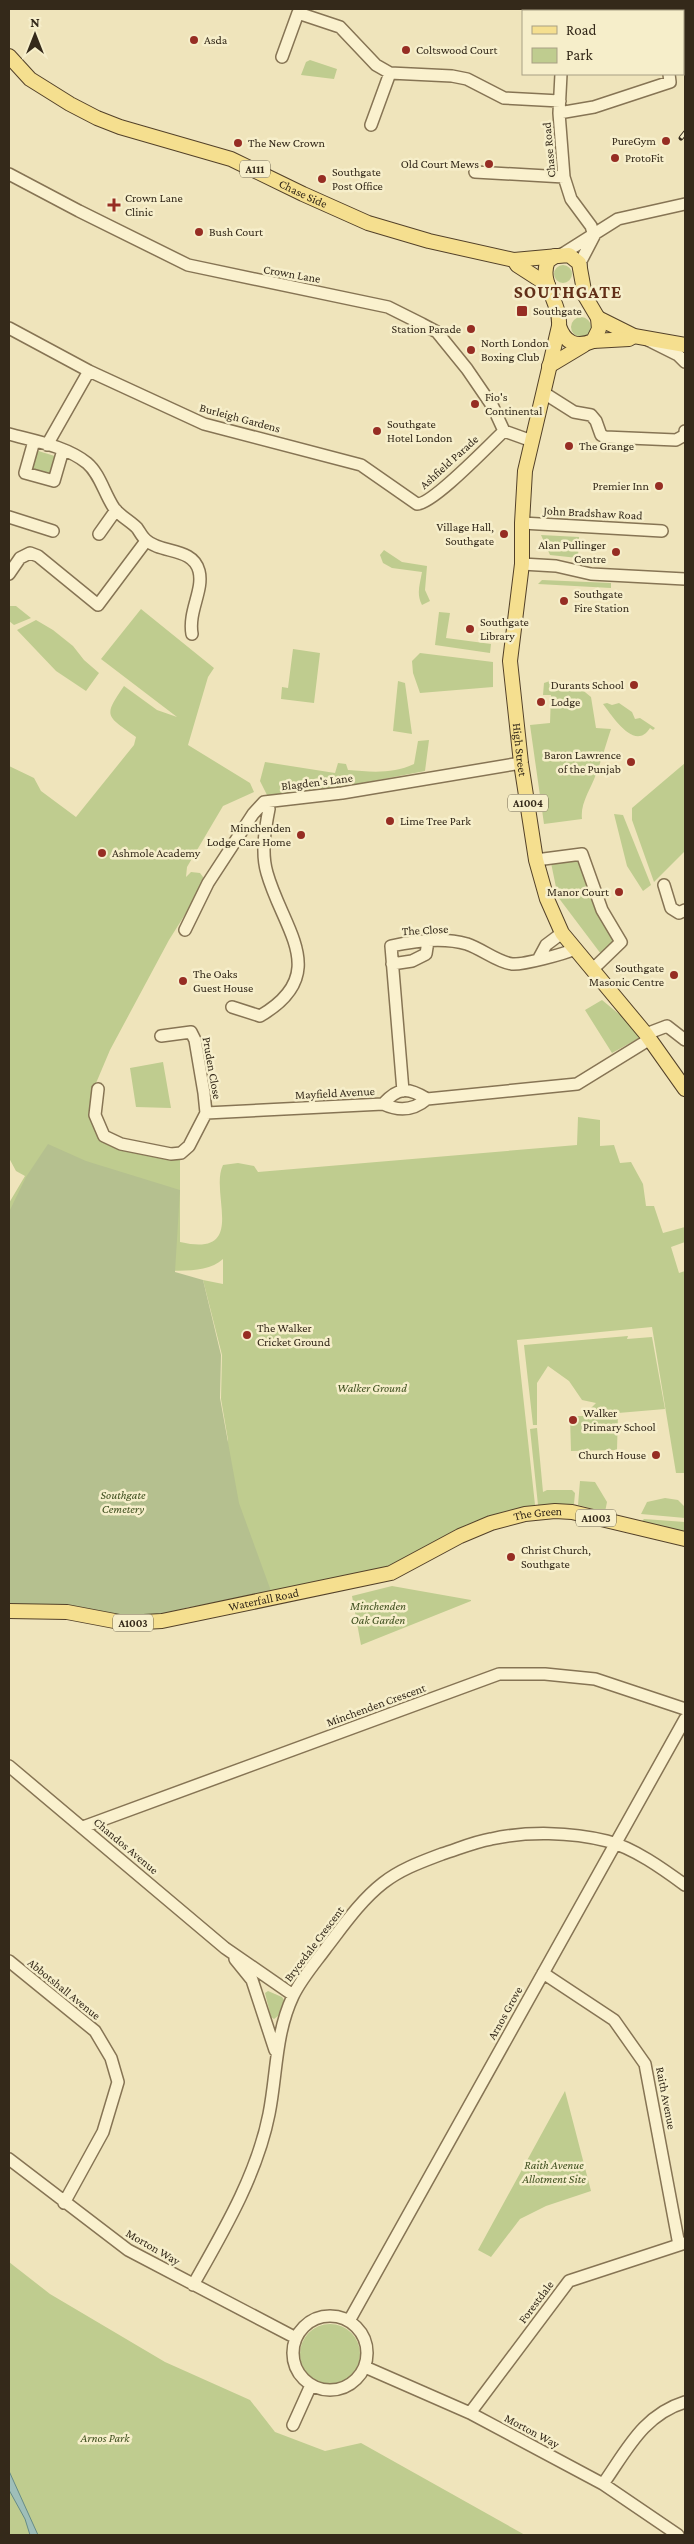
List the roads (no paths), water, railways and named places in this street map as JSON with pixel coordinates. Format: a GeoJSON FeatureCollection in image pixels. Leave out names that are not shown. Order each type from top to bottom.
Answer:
{"type":"FeatureCollection","features":[{"type":"Feature","properties":{"kind":"main road","name":"Chase Side"},"geometry":{"type":"LineString","coordinates":[[9,56],[15,66],[30,79],[97,118],[120,127],[187,144],[231,159],[357,219],[430,241],[514,260],[558,255]]}},
{"type":"Feature","properties":{"kind":"main road"},"geometry":{"type":"LineString","coordinates":[[549,366],[589,343],[599,329],[598,318],[585,296],[582,278],[575,259],[558,255],[548,261],[544,274],[558,308],[558,326],[562,336],[574,345],[589,343],[639,337]]}},
{"type":"Feature","properties":{"kind":"main road","name":"Chase Side"},"geometry":{"type":"LineString","coordinates":[[514,260],[518,265],[548,285]]}},
{"type":"Feature","properties":{"kind":"main road"},"geometry":{"type":"LineString","coordinates":[[598,318],[639,337],[685,345]]}},
{"type":"Feature","properties":{"kind":"main road","name":"High Street"},"geometry":{"type":"LineString","coordinates":[[558,326],[524,476],[522,564],[510,661],[521,763],[536,860],[547,899],[562,933],[648,1037],[685,1089]]}},
{"type":"Feature","properties":{"kind":"main road","name":"The Green"},"geometry":{"type":"LineString","coordinates":[[506,1518],[538,1512],[572,1512],[685,1540]]}},
{"type":"Feature","properties":{"kind":"main road","name":"Waterfall Road"},"geometry":{"type":"LineString","coordinates":[[9,1611],[67,1612],[125,1623],[162,1621],[391,1573],[439,1546],[506,1518]]}},
{"type":"Feature","properties":{"kind":"street"},"geometry":{"type":"LineString","coordinates":[[282,57],[298,13],[340,27],[376,65],[390,73],[452,76],[467,79],[504,98],[560,100]]}},
{"type":"Feature","properties":{"kind":"street"},"geometry":{"type":"LineString","coordinates":[[371,126],[390,73]]}},
{"type":"Feature","properties":{"kind":"street","name":"Chase Road"},"geometry":{"type":"LineString","coordinates":[[561,75],[559,113],[564,177],[571,199],[591,226],[594,236]]}},
{"type":"Feature","properties":{"kind":"street","name":"Chase Road"},"geometry":{"type":"LineString","coordinates":[[559,113],[594,107],[662,85],[670,82],[669,75]]}},
{"type":"Feature","properties":{"kind":"street"},"geometry":{"type":"LineString","coordinates":[[475,172],[564,177]]}},
{"type":"Feature","properties":{"kind":"street","name":"Crown Lane"},"geometry":{"type":"LineString","coordinates":[[9,174],[79,212],[188,265],[388,307],[423,324],[446,341],[467,368],[493,408],[504,431]]}},
{"type":"Feature","properties":{"kind":"street"},"geometry":{"type":"LineString","coordinates":[[558,255],[594,236],[608,224],[628,216],[682,204]]}},
{"type":"Feature","properties":{"kind":"street"},"geometry":{"type":"LineString","coordinates":[[582,278],[581,261],[594,236]]}},
{"type":"Feature","properties":{"kind":"street","name":"Burleigh Gardens"},"geometry":{"type":"LineString","coordinates":[[9,328],[89,371],[208,425],[361,464],[410,500]]}},
{"type":"Feature","properties":{"kind":"street"},"geometry":{"type":"LineString","coordinates":[[639,337],[678,355],[685,362]]}},
{"type":"Feature","properties":{"kind":"street"},"geometry":{"type":"LineString","coordinates":[[47,445],[89,371]]}},
{"type":"Feature","properties":{"kind":"street"},"geometry":{"type":"LineString","coordinates":[[544,394],[574,412],[591,415],[596,421],[601,435],[605,437],[676,440],[685,435],[685,431]]}},
{"type":"Feature","properties":{"kind":"street"},"geometry":{"type":"LineString","coordinates":[[504,431],[532,440]]}},
{"type":"Feature","properties":{"kind":"street","name":"Ashfield Parade"},"geometry":{"type":"LineString","coordinates":[[410,500],[417,504],[423,504],[504,431]]}},
{"type":"Feature","properties":{"kind":"street"},"geometry":{"type":"LineString","coordinates":[[9,434],[62,450],[86,462],[94,470],[103,491],[116,510],[136,528],[146,541],[162,549],[191,558],[199,570],[200,584],[190,621],[192,634]]}},
{"type":"Feature","properties":{"kind":"street"},"geometry":{"type":"LineString","coordinates":[[34,441],[25,473],[54,481],[62,450]]}},
{"type":"Feature","properties":{"kind":"street"},"geometry":{"type":"LineString","coordinates":[[99,534],[116,510]]}},
{"type":"Feature","properties":{"kind":"street"},"geometry":{"type":"LineString","coordinates":[[9,518],[53,532]]}},
{"type":"Feature","properties":{"kind":"street","name":"John Bradshaw Road"},"geometry":{"type":"LineString","coordinates":[[522,524],[662,531]]}},
{"type":"Feature","properties":{"kind":"street"},"geometry":{"type":"LineString","coordinates":[[9,574],[20,558],[30,553],[38,556],[98,605],[146,541]]}},
{"type":"Feature","properties":{"kind":"street"},"geometry":{"type":"LineString","coordinates":[[522,564],[556,566],[591,574],[685,578]]}},
{"type":"Feature","properties":{"kind":"street","name":"Blagden's Lane"},"geometry":{"type":"LineString","coordinates":[[264,802],[342,793],[521,763]]}},
{"type":"Feature","properties":{"kind":"street"},"geometry":{"type":"LineString","coordinates":[[185,930],[208,883],[253,814],[264,802],[268,809],[264,837],[266,871],[277,902],[296,942],[299,966],[291,990],[272,1008],[260,1016],[232,1007]]}},
{"type":"Feature","properties":{"kind":"street"},"geometry":{"type":"LineString","coordinates":[[536,860],[582,854],[602,910],[621,942],[592,970]]}},
{"type":"Feature","properties":{"kind":"street"},"geometry":{"type":"LineString","coordinates":[[664,884],[671,908],[679,913],[685,910]]}},
{"type":"Feature","properties":{"kind":"street"},"geometry":{"type":"LineString","coordinates":[[540,958],[546,945],[562,933]]}},
{"type":"Feature","properties":{"kind":"street"},"geometry":{"type":"LineString","coordinates":[[392,964],[412,961],[426,954],[428,941]]}},
{"type":"Feature","properties":{"kind":"street","name":"The Close"},"geometry":{"type":"LineString","coordinates":[[403,1091],[391,946],[428,941],[466,944],[511,964],[527,963],[540,958],[561,955],[575,949]]}},
{"type":"Feature","properties":{"kind":"street"},"geometry":{"type":"LineString","coordinates":[[383,1104],[394,1109],[408,1109],[420,1105],[427,1100],[577,1084],[667,1026],[685,1040]]}},
{"type":"Feature","properties":{"kind":"street","name":"Pruden Close"},"geometry":{"type":"LineString","coordinates":[[98,1089],[95,1115],[104,1136],[121,1144],[171,1154],[182,1153],[189,1146],[206,1113],[203,1084],[195,1040],[191,1032],[161,1036]]}},
{"type":"Feature","properties":{"kind":"street"},"geometry":{"type":"LineString","coordinates":[[403,1091],[414,1091],[427,1100]]}},
{"type":"Feature","properties":{"kind":"street","name":"Mayfield Avenue"},"geometry":{"type":"LineString","coordinates":[[206,1113],[383,1104],[392,1093],[403,1091]]}},
{"type":"Feature","properties":{"kind":"street","name":"Minchenden Crescent"},"geometry":{"type":"LineString","coordinates":[[83,1827],[499,1674],[545,1674],[595,1679],[685,1709]]}},
{"type":"Feature","properties":{"kind":"street","name":"Arnos Grove"},"geometry":{"type":"LineString","coordinates":[[349,2321],[685,1719]]}},
{"type":"Feature","properties":{"kind":"street","name":"Chandos Avenue"},"geometry":{"type":"LineString","coordinates":[[9,1766],[225,1948],[293,1995]]}},
{"type":"Feature","properties":{"kind":"street","name":"Brycedale Crescent"},"geometry":{"type":"LineString","coordinates":[[192,2285],[235,2208],[262,2142],[269,2114],[276,2052],[283,2022],[293,1995],[335,1936],[381,1884],[423,1861],[491,1838],[528,1834],[566,1835],[615,1844],[654,1864],[685,1885]]}},
{"type":"Feature","properties":{"kind":"street","name":"Chandos Avenue"},"geometry":{"type":"LineString","coordinates":[[225,1948],[252,1980],[276,2052]]}},
{"type":"Feature","properties":{"kind":"street","name":"Abbotshall Avenue"},"geometry":{"type":"LineString","coordinates":[[9,1961],[95,2031],[111,2058],[118,2082],[103,2132],[64,2203]]}},
{"type":"Feature","properties":{"kind":"street","name":"Raith Avenue"},"geometry":{"type":"LineString","coordinates":[[543,1973],[614,2020],[645,2064],[682,2244]]}},
{"type":"Feature","properties":{"kind":"street","name":"Morton Way"},"geometry":{"type":"LineString","coordinates":[[9,2160],[128,2250],[296,2338]]}},
{"type":"Feature","properties":{"kind":"street","name":"Forestdale"},"geometry":{"type":"LineString","coordinates":[[470,2414],[569,2281],[682,2244]]}},
{"type":"Feature","properties":{"kind":"street"},"geometry":{"type":"LineString","coordinates":[[331,2316],[349,2321],[363,2338],[365,2367],[353,2382],[342,2387],[322,2389],[311,2385],[304,2379],[295,2364],[293,2352],[296,2338],[302,2328],[320,2317],[331,2316]]}},
{"type":"Feature","properties":{"kind":"street","name":"Morton Way"},"geometry":{"type":"LineString","coordinates":[[365,2367],[470,2414],[603,2484],[678,2535]]}},
{"type":"Feature","properties":{"kind":"street"},"geometry":{"type":"LineString","coordinates":[[294,2425],[311,2385]]}},
{"type":"Feature","properties":{"kind":"street"},"geometry":{"type":"LineString","coordinates":[[603,2484],[644,2424],[670,2406],[685,2402]]}},
{"type":"Feature","properties":{"kind":"water"},"geometry":{"type":"Polygon","coordinates":[[[9,2471],[38,2535],[30,2535],[25,2519],[9,2490],[9,2471]]]}},
{"type":"Feature","properties":{"kind":"railway"},"geometry":{"type":"LineString","coordinates":[[681,138],[685,133]]}},
{"type":"Feature","properties":{"kind":"place","name":"Asda"},"geometry":{"type":"Point","coordinates":[194,40]}},
{"type":"Feature","properties":{"kind":"place","name":"Coltswood Court"},"geometry":{"type":"Point","coordinates":[406,50]}},
{"type":"Feature","properties":{"kind":"place","name":"PureGym"},"geometry":{"type":"Point","coordinates":[666,141]}},
{"type":"Feature","properties":{"kind":"place","name":"The New Crown"},"geometry":{"type":"Point","coordinates":[238,143]}},
{"type":"Feature","properties":{"kind":"place","name":"ProtoFit"},"geometry":{"type":"Point","coordinates":[615,158]}},
{"type":"Feature","properties":{"kind":"place","name":"Old Court Mews"},"geometry":{"type":"Point","coordinates":[489,164]}},
{"type":"Feature","properties":{"kind":"place","name":"Southgate Post Office"},"geometry":{"type":"Point","coordinates":[322,179]}},
{"type":"Feature","properties":{"kind":"place","name":"Crown Lane Clinic"},"geometry":{"type":"Point","coordinates":[114,205]}},
{"type":"Feature","properties":{"kind":"place","name":"Bush Court"},"geometry":{"type":"Point","coordinates":[199,232]}},
{"type":"Feature","properties":{"kind":"place","name":"Southgate"},"geometry":{"type":"Point","coordinates":[522,311]}},
{"type":"Feature","properties":{"kind":"place","name":"Station Parade"},"geometry":{"type":"Point","coordinates":[471,329]}},
{"type":"Feature","properties":{"kind":"place","name":"North London Boxing Club"},"geometry":{"type":"Point","coordinates":[471,350]}},
{"type":"Feature","properties":{"kind":"place","name":"Fio's Continental"},"geometry":{"type":"Point","coordinates":[475,404]}},
{"type":"Feature","properties":{"kind":"place","name":"Southgate Hotel London"},"geometry":{"type":"Point","coordinates":[377,431]}},
{"type":"Feature","properties":{"kind":"place","name":"The Grange"},"geometry":{"type":"Point","coordinates":[569,446]}},
{"type":"Feature","properties":{"kind":"place","name":"Premier Inn"},"geometry":{"type":"Point","coordinates":[659,486]}},
{"type":"Feature","properties":{"kind":"place","name":"Village Hall, Southgate"},"geometry":{"type":"Point","coordinates":[504,534]}},
{"type":"Feature","properties":{"kind":"place","name":"Alan Pullinger Centre"},"geometry":{"type":"Point","coordinates":[616,552]}},
{"type":"Feature","properties":{"kind":"place","name":"Southgate Fire Station"},"geometry":{"type":"Point","coordinates":[564,601]}},
{"type":"Feature","properties":{"kind":"place","name":"Southgate Library"},"geometry":{"type":"Point","coordinates":[470,629]}},
{"type":"Feature","properties":{"kind":"place","name":"Durants School"},"geometry":{"type":"Point","coordinates":[634,685]}},
{"type":"Feature","properties":{"kind":"place","name":"Lodge"},"geometry":{"type":"Point","coordinates":[541,702]}},
{"type":"Feature","properties":{"kind":"place","name":"Baron Lawrence of the Punjab"},"geometry":{"type":"Point","coordinates":[631,762]}},
{"type":"Feature","properties":{"kind":"place","name":"Lime Tree Park"},"geometry":{"type":"Point","coordinates":[390,821]}},
{"type":"Feature","properties":{"kind":"place","name":"Minchenden Lodge Care Home"},"geometry":{"type":"Point","coordinates":[301,835]}},
{"type":"Feature","properties":{"kind":"place","name":"Ashmole Academy"},"geometry":{"type":"Point","coordinates":[102,853]}},
{"type":"Feature","properties":{"kind":"place","name":"Manor Court"},"geometry":{"type":"Point","coordinates":[619,892]}},
{"type":"Feature","properties":{"kind":"place","name":"Southgate Masonic Centre"},"geometry":{"type":"Point","coordinates":[674,975]}},
{"type":"Feature","properties":{"kind":"place","name":"The Oaks Guest House"},"geometry":{"type":"Point","coordinates":[183,981]}},
{"type":"Feature","properties":{"kind":"place","name":"The Walker Cricket Ground"},"geometry":{"type":"Point","coordinates":[247,1335]}},
{"type":"Feature","properties":{"kind":"place","name":"Walker Primary School"},"geometry":{"type":"Point","coordinates":[573,1420]}},
{"type":"Feature","properties":{"kind":"place","name":"Church House"},"geometry":{"type":"Point","coordinates":[656,1455]}},
{"type":"Feature","properties":{"kind":"place","name":"Christ Church, Southgate"},"geometry":{"type":"Point","coordinates":[511,1557]}},
{"type":"Feature","properties":{"kind":"district","name":"SOUTHGATE"},"geometry":{"type":"Point","coordinates":[568,292]}},
{"type":"Feature","properties":{"kind":"park label","name":"Walker Ground"},"geometry":{"type":"Point","coordinates":[372,1388]}},
{"type":"Feature","properties":{"kind":"park label","name":"Southgate Cemetery"},"geometry":{"type":"Point","coordinates":[123,1502]}},
{"type":"Feature","properties":{"kind":"park label","name":"Minchenden Oak Garden"},"geometry":{"type":"Point","coordinates":[378,1613]}},
{"type":"Feature","properties":{"kind":"park label","name":"Raith Avenue Allotment Site"},"geometry":{"type":"Point","coordinates":[554,2172]}},
{"type":"Feature","properties":{"kind":"park label","name":"Arnos Park"},"geometry":{"type":"Point","coordinates":[105,2438]}}]}
